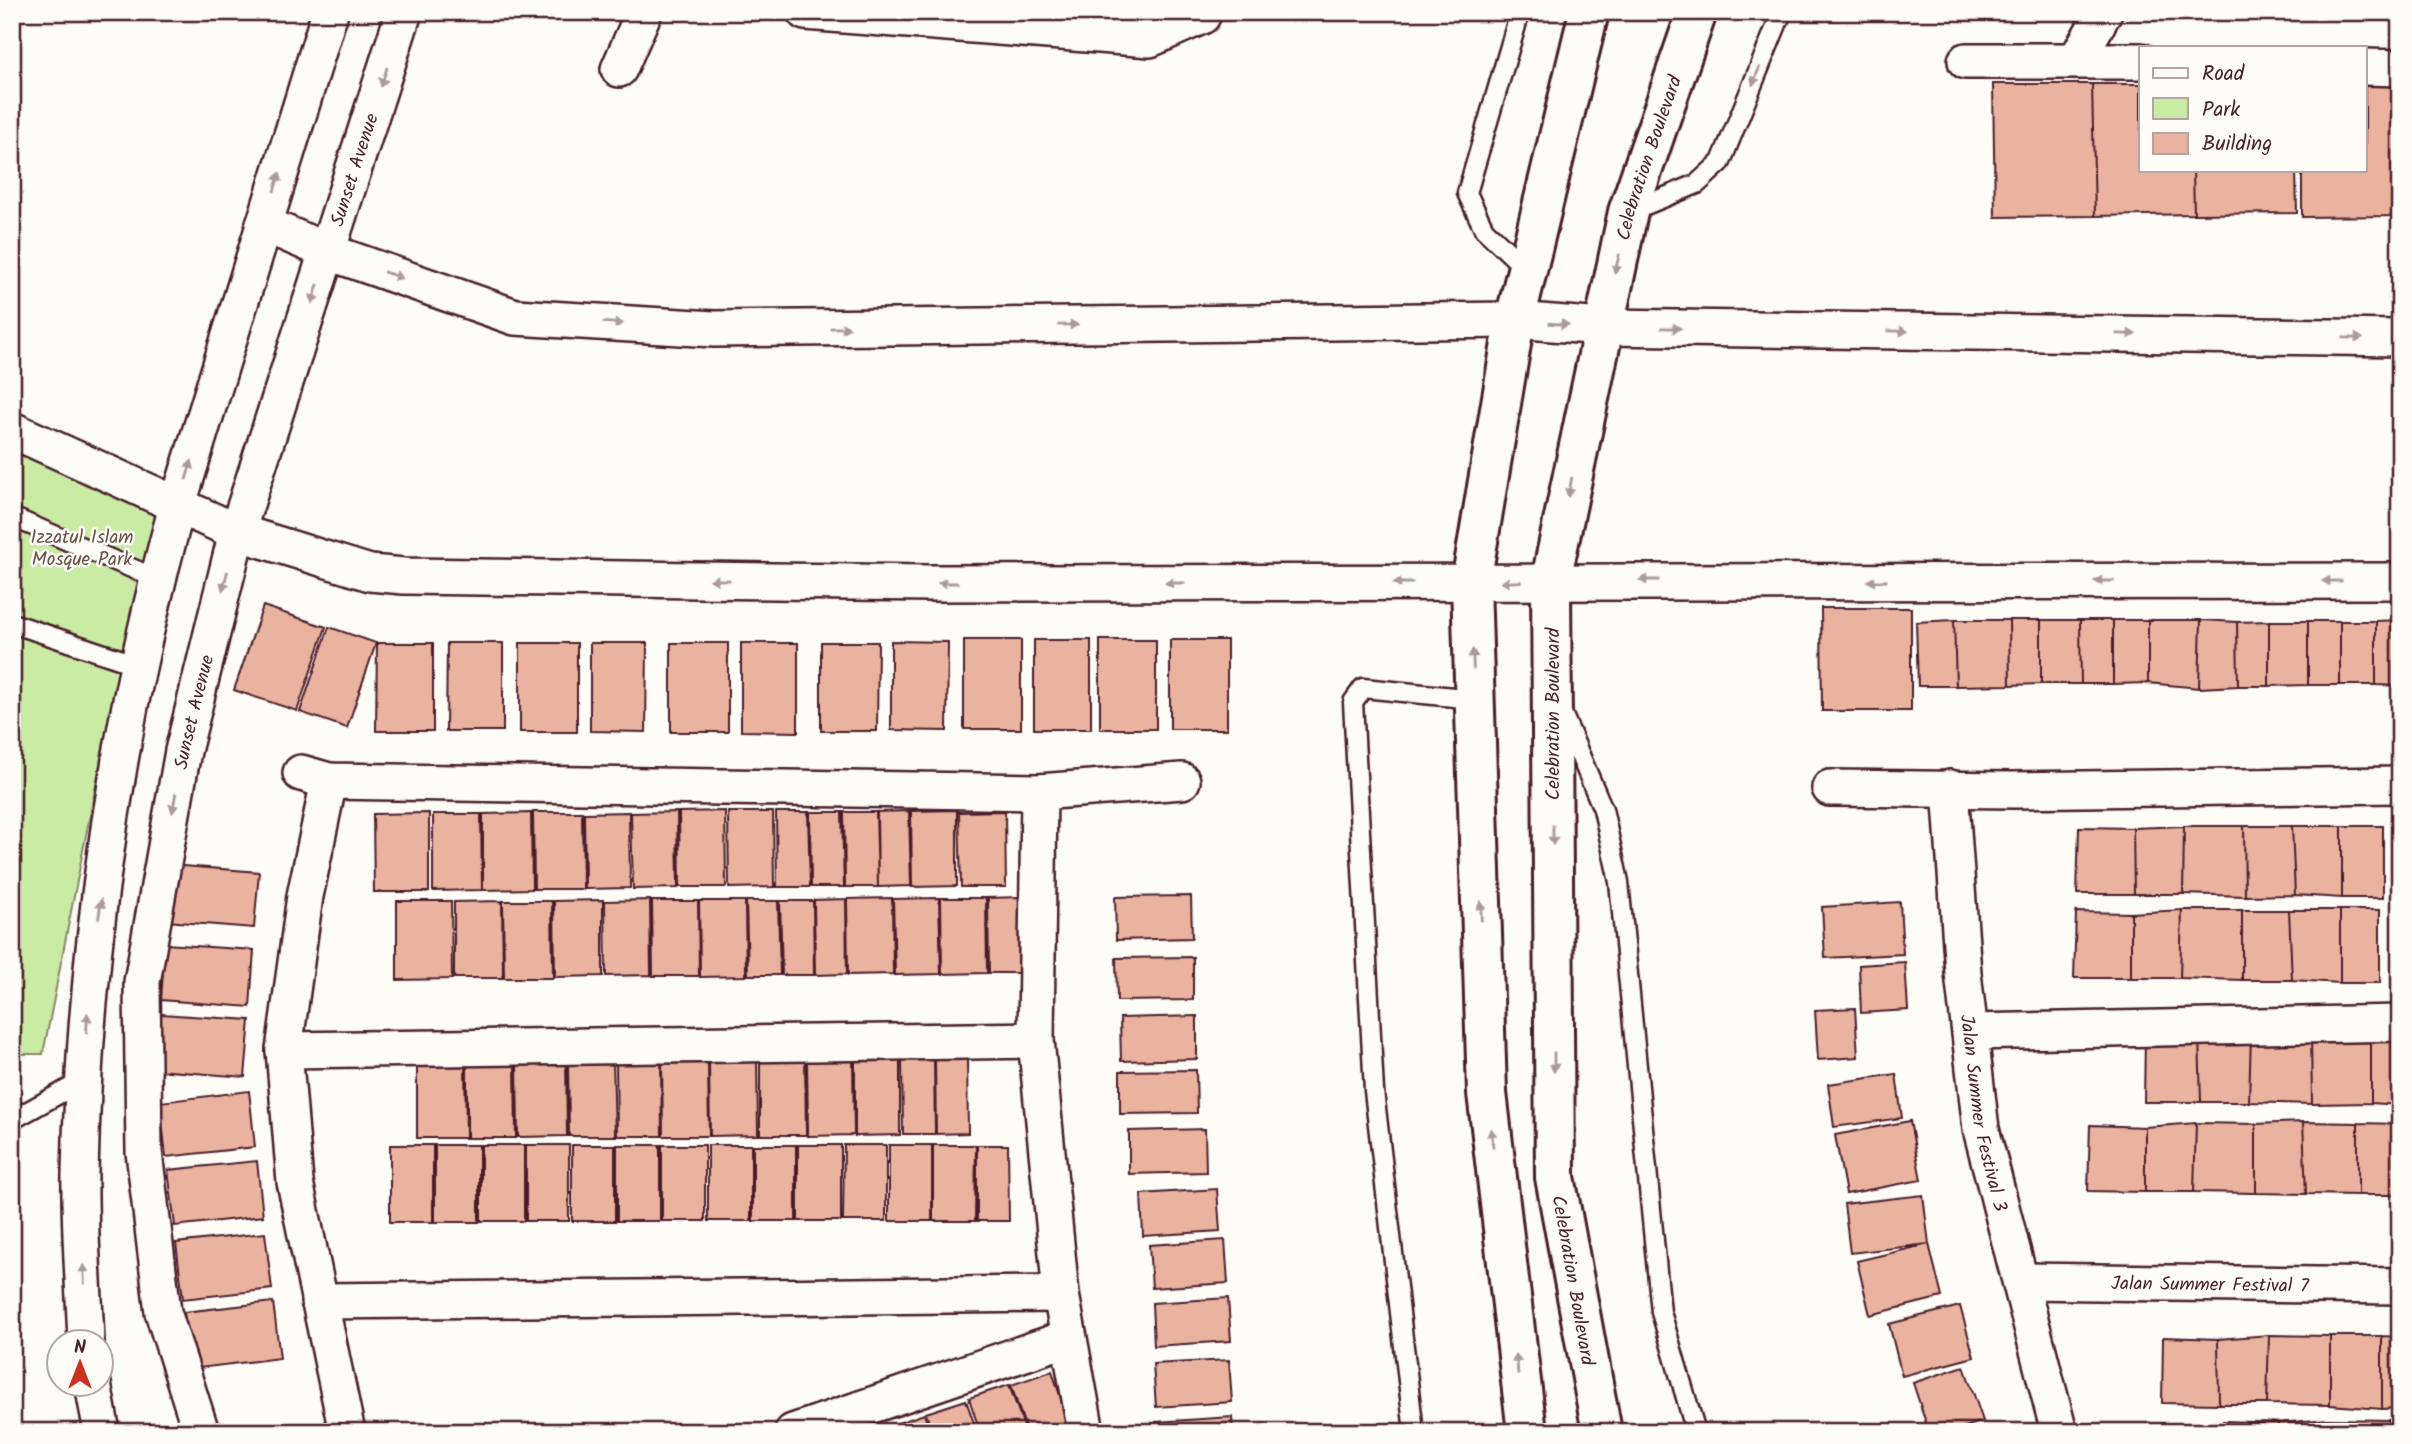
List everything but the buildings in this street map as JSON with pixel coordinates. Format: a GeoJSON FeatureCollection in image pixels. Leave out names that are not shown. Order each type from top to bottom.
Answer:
{"type":"FeatureCollection","features":[{"type":"Feature","properties":{"kind":"street"},"geometry":{"type":"LineString","coordinates":[[85,1328],[80,1175],[90,976],[121,760],[157,579],[177,507],[330,12]]}},
{"type":"Feature","properties":{"kind":"street","name":"Sunset Avenue"},"geometry":{"type":"LineString","coordinates":[[201,1432],[163,1312],[144,1152],[142,982],[183,751],[237,532],[404,12]]}},
{"type":"Feature","properties":{"kind":"street"},"geometry":{"type":"LineString","coordinates":[[619,69],[644,12]]}},
{"type":"Feature","properties":{"kind":"street"},"geometry":{"type":"LineString","coordinates":[[805,12],[1150,38],[1198,14]]}},
{"type":"Feature","properties":{"kind":"street"},"geometry":{"type":"LineString","coordinates":[[1527,1432],[1487,1093],[1471,583],[1514,320],[1589,12]]}},
{"type":"Feature","properties":{"kind":"street","name":"Celebration Boulevard"},"geometry":{"type":"LineString","coordinates":[[1602,1432],[1555,1177],[1551,580],[1628,212],[1697,12]]}},
{"type":"Feature","properties":{"kind":"street"},"geometry":{"type":"LineString","coordinates":[[2077,59],[2104,12]]}},
{"type":"Feature","properties":{"kind":"street"},"geometry":{"type":"LineString","coordinates":[[1966,61],[2139,61]]}},
{"type":"Feature","properties":{"kind":"street"},"geometry":{"type":"LineString","coordinates":[[2366,67],[2400,68]]}},
{"type":"Feature","properties":{"kind":"street"},"geometry":{"type":"LineString","coordinates":[[264,224],[329,252],[515,317],[714,329],[1514,320],[1603,327],[2400,338]]}},
{"type":"Feature","properties":{"kind":"street"},"geometry":{"type":"LineString","coordinates":[[12,430],[237,532],[370,573],[404,576],[930,583],[1471,583],[1551,580],[2400,581]]}},
{"type":"Feature","properties":{"kind":"street"},"geometry":{"type":"LineString","coordinates":[[347,1432],[295,1182],[284,1050],[305,896],[315,777],[1039,792],[1182,781]]}},
{"type":"Feature","properties":{"kind":"street"},"geometry":{"type":"LineString","coordinates":[[1830,788],[2400,785]]}},
{"type":"Feature","properties":{"kind":"street","name":"Jalan Summer Festival 3"},"geometry":{"type":"LineString","coordinates":[[1950,788],[1970,1032],[1981,1129],[2059,1432]]}},
{"type":"Feature","properties":{"kind":"street"},"geometry":{"type":"LineString","coordinates":[[1039,792],[1036,1040],[1061,1294],[1086,1432]]}},
{"type":"Feature","properties":{"kind":"street"},"geometry":{"type":"LineString","coordinates":[[1970,1032],[2400,1023]]}},
{"type":"Feature","properties":{"kind":"street"},"geometry":{"type":"LineString","coordinates":[[284,1050],[1036,1040]]}},
{"type":"Feature","properties":{"kind":"street","name":"Jalan Summer Festival 7"},"geometry":{"type":"LineString","coordinates":[[2021,1281],[2400,1286]]}},
{"type":"Feature","properties":{"kind":"street"},"geometry":{"type":"LineString","coordinates":[[319,1301],[1061,1294]]}},
{"type":"Feature","properties":{"kind":"street"},"geometry":{"type":"LineString","coordinates":[[793,1432],[1068,1338]]}},
{"type":"Feature","properties":{"kind":"street"},"geometry":{"type":"LineString","coordinates":[[96,1398],[102,1432]]}},
{"type":"Feature","properties":{"kind":"lane"},"geometry":{"type":"LineString","coordinates":[[1520,12],[1467,192],[1484,229],[1526,270]]}},
{"type":"Feature","properties":{"kind":"lane"},"geometry":{"type":"LineString","coordinates":[[1628,212],[1697,184],[1721,162],[1782,12]]}},
{"type":"Feature","properties":{"kind":"lane"},"geometry":{"type":"LineString","coordinates":[[12,517],[157,579]]}},
{"type":"Feature","properties":{"kind":"lane"},"geometry":{"type":"LineString","coordinates":[[12,623],[140,666]]}},
{"type":"Feature","properties":{"kind":"lane"},"geometry":{"type":"LineString","coordinates":[[1414,1432],[1374,1091],[1353,702],[1363,688],[1474,699]]}},
{"type":"Feature","properties":{"kind":"lane"},"geometry":{"type":"LineString","coordinates":[[1551,690],[1603,809],[1615,858],[1661,1312],[1696,1432]]}},
{"type":"Feature","properties":{"kind":"lane"},"geometry":{"type":"LineString","coordinates":[[12,1120],[84,1080]]}},
{"type":"Feature","properties":{"kind":"green space","name":"Izzatul Islam Mosque Park"},"geometry":{"type":"Polygon","coordinates":[[[12,437],[168,510],[124,642],[43,1054],[12,1054],[12,437]]]}}]}
